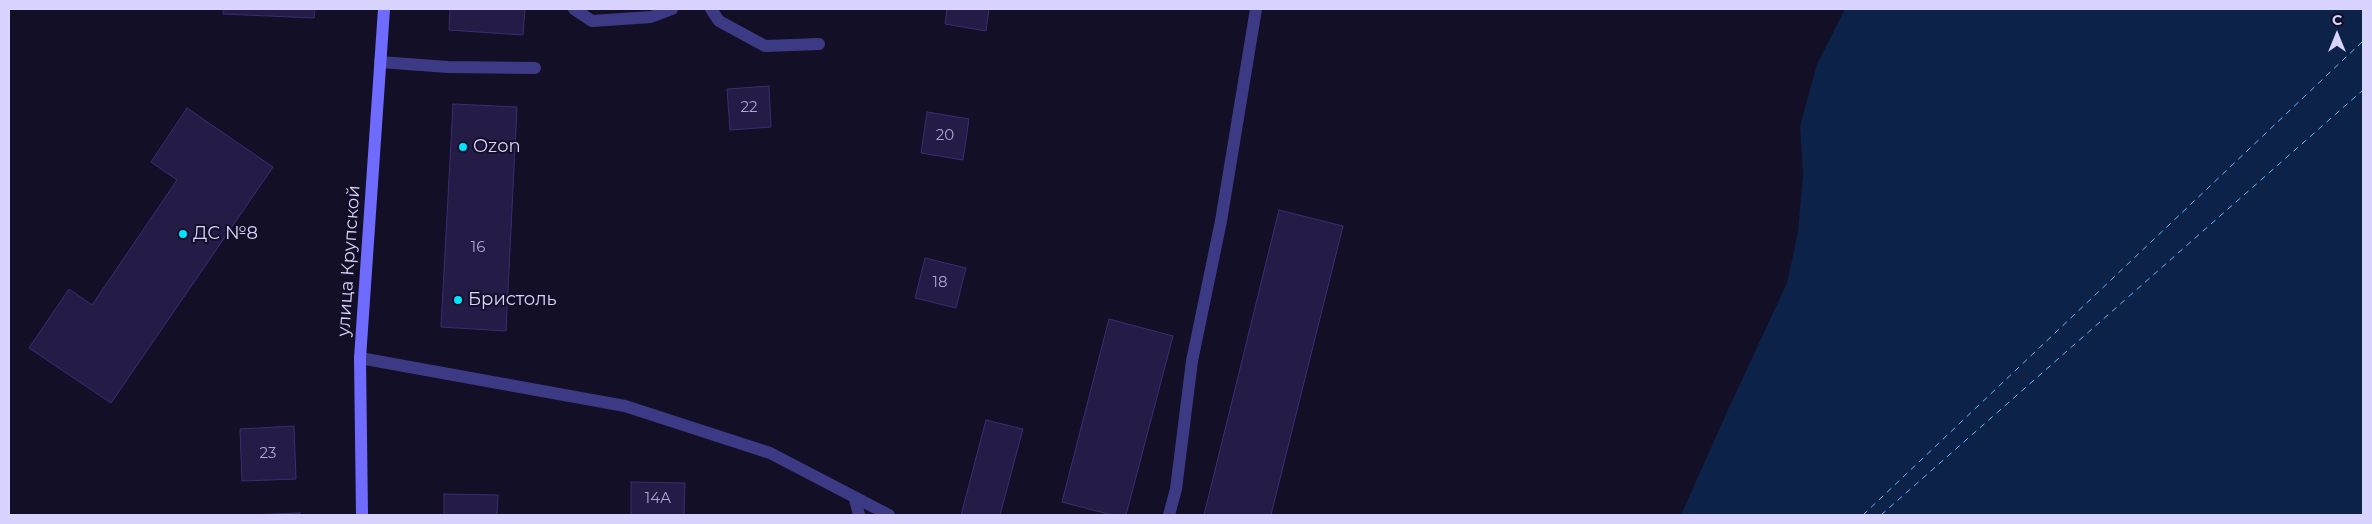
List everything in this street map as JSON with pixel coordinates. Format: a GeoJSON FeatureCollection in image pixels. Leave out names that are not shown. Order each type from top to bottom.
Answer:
{"type":"FeatureCollection","features":[{"type":"Feature","properties":{"kind":"street","name":"улица Крупской"},"geometry":{"type":"LineString","coordinates":[[362,515],[360,358],[384,9]]}},
{"type":"Feature","properties":{"kind":"lane"},"geometry":{"type":"LineString","coordinates":[[574,9],[592,21],[650,17],[672,9]]}},
{"type":"Feature","properties":{"kind":"lane"},"geometry":{"type":"LineString","coordinates":[[711,9],[719,21],[765,46],[819,44]]}},
{"type":"Feature","properties":{"kind":"lane"},"geometry":{"type":"LineString","coordinates":[[1169,515],[1176,489],[1192,361],[1222,221],[1256,9]]}},
{"type":"Feature","properties":{"kind":"lane"},"geometry":{"type":"LineString","coordinates":[[380,62],[448,67],[535,68]]}},
{"type":"Feature","properties":{"kind":"lane"},"geometry":{"type":"LineString","coordinates":[[360,358],[625,406],[770,454],[889,515]]}},
{"type":"Feature","properties":{"kind":"lane"},"geometry":{"type":"LineString","coordinates":[[855,499],[859,515]]}},
{"type":"Feature","properties":{"kind":"water"},"geometry":{"type":"Polygon","coordinates":[[[1845,9],[2363,9],[2363,515],[1681,515],[1787,283],[1798,232],[1803,174],[1800,126],[1817,64],[1845,9]]]}},
{"type":"Feature","properties":{"kind":"building"},"geometry":{"type":"Polygon","coordinates":[[[223,9],[315,9],[314,18],[223,14],[223,9]]]}},
{"type":"Feature","properties":{"kind":"building"},"geometry":{"type":"Polygon","coordinates":[[[450,9],[525,9],[523,35],[449,30],[450,9]]]}},
{"type":"Feature","properties":{"kind":"building"},"geometry":{"type":"Polygon","coordinates":[[[947,9],[989,9],[986,31],[945,24],[947,9]]]}},
{"type":"Feature","properties":{"kind":"building"},"geometry":{"type":"Polygon","coordinates":[[[769,86],[771,127],[730,130],[727,89],[769,86]]]}},
{"type":"Feature","properties":{"kind":"building"},"geometry":{"type":"Polygon","coordinates":[[[453,104],[517,107],[506,331],[441,327],[453,104]]]}},
{"type":"Feature","properties":{"kind":"building","name":"ДС №8"},"geometry":{"type":"Polygon","coordinates":[[[187,108],[273,167],[111,403],[29,348],[69,289],[92,305],[177,180],[151,162],[187,108]]]}},
{"type":"Feature","properties":{"kind":"building"},"geometry":{"type":"Polygon","coordinates":[[[927,112],[969,119],[963,160],[921,153],[927,112]]]}},
{"type":"Feature","properties":{"kind":"building"},"geometry":{"type":"Polygon","coordinates":[[[1279,210],[1343,226],[1271,515],[1204,515],[1279,210]]]}},
{"type":"Feature","properties":{"kind":"building"},"geometry":{"type":"Polygon","coordinates":[[[925,258],[966,268],[956,308],[915,298],[925,258]]]}},
{"type":"Feature","properties":{"kind":"building"},"geometry":{"type":"Polygon","coordinates":[[[1109,319],[1173,336],[1126,515],[1112,515],[1062,502],[1109,319]]]}},
{"type":"Feature","properties":{"kind":"building"},"geometry":{"type":"Polygon","coordinates":[[[986,420],[1023,429],[1000,515],[961,515],[986,420]]]}},
{"type":"Feature","properties":{"kind":"building"},"geometry":{"type":"Polygon","coordinates":[[[294,426],[296,479],[242,481],[240,429],[294,426]]]}},
{"type":"Feature","properties":{"kind":"building"},"geometry":{"type":"Polygon","coordinates":[[[631,482],[685,483],[684,515],[631,515],[631,482]]]}},
{"type":"Feature","properties":{"kind":"building"},"geometry":{"type":"Polygon","coordinates":[[[444,494],[498,495],[497,515],[444,515],[444,494]]]}},
{"type":"Feature","properties":{"kind":"building"},"geometry":{"type":"Polygon","coordinates":[[[300,513],[300,515],[246,515],[300,513]]]}},
{"type":"Feature","properties":{"kind":"ferry route"},"geometry":{"type":"LineString","coordinates":[[1863,515],[2363,41]]}},
{"type":"Feature","properties":{"kind":"ferry route"},"geometry":{"type":"LineString","coordinates":[[1881,515],[2363,90]]}},
{"type":"Feature","properties":{"kind":"place","name":"Ozon"},"geometry":{"type":"Point","coordinates":[463,147]}},
{"type":"Feature","properties":{"kind":"place","name":"ДС №8"},"geometry":{"type":"Point","coordinates":[183,234]}},
{"type":"Feature","properties":{"kind":"place","name":"Бристоль"},"geometry":{"type":"Point","coordinates":[458,300]}}]}
